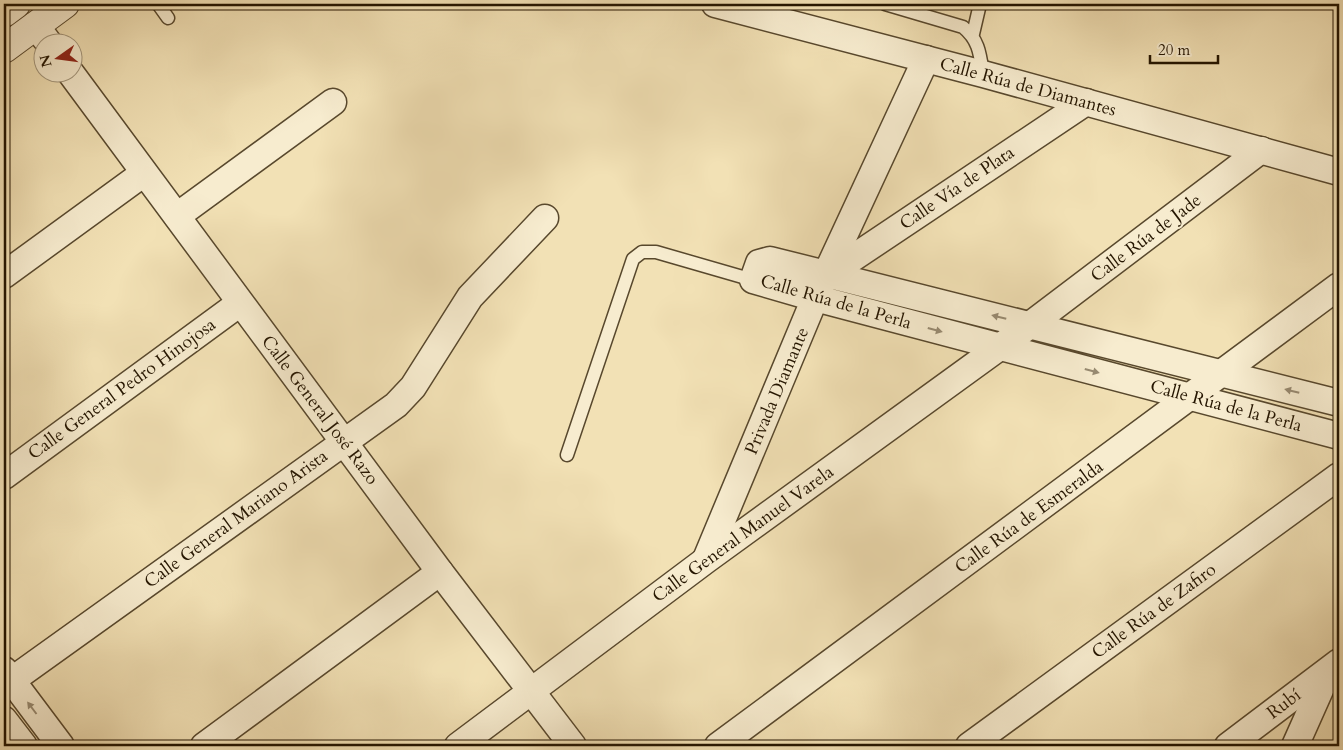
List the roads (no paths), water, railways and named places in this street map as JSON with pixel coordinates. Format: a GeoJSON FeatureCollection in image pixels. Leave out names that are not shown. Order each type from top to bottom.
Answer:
{"type":"FeatureCollection","features":[{"type":"Feature","properties":{"kind":"street"},"geometry":{"type":"LineString","coordinates":[[4,13],[16,4]]}},
{"type":"Feature","properties":{"kind":"street"},"geometry":{"type":"LineString","coordinates":[[43,32],[64,4]]}},
{"type":"Feature","properties":{"kind":"street","name":"Calle Rúa de Diamantes"},"geometry":{"type":"LineString","coordinates":[[715,4],[771,11],[926,59],[1339,172]]}},
{"type":"Feature","properties":{"kind":"street"},"geometry":{"type":"LineString","coordinates":[[4,49],[32,38]]}},
{"type":"Feature","properties":{"kind":"street","name":"Privada Diamante"},"geometry":{"type":"LineString","coordinates":[[706,560],[816,298],[829,274],[926,59]]}},
{"type":"Feature","properties":{"kind":"street","name":"Calle General José Razo"},"geometry":{"type":"LineString","coordinates":[[77,82],[440,572],[573,746]]}},
{"type":"Feature","properties":{"kind":"street"},"geometry":{"type":"LineString","coordinates":[[177,216],[333,102]]}},
{"type":"Feature","properties":{"kind":"street","name":"Calle Vía de Plata"},"geometry":{"type":"LineString","coordinates":[[829,274],[1086,102]]}},
{"type":"Feature","properties":{"kind":"street","name":"Calle Rúa de Jade"},"geometry":{"type":"LineString","coordinates":[[1030,325],[1261,150]]}},
{"type":"Feature","properties":{"kind":"street"},"geometry":{"type":"LineString","coordinates":[[4,275],[144,173]]}},
{"type":"Feature","properties":{"kind":"street","name":"Calle General Mariano Arista"},"geometry":{"type":"LineString","coordinates":[[6,679],[396,404],[413,387],[470,297],[545,218]]}},
{"type":"Feature","properties":{"kind":"street","name":"Calle Rúa de la Perla"},"geometry":{"type":"LineString","coordinates":[[1339,403],[770,260],[759,263],[753,280],[1339,436]]}},
{"type":"Feature","properties":{"kind":"street","name":"Calle Rúa de Esmeralda"},"geometry":{"type":"LineString","coordinates":[[718,746],[1192,397],[1219,374],[1339,286]]}},
{"type":"Feature","properties":{"kind":"street","name":"Calle General Pedro Hinojosa"},"geometry":{"type":"LineString","coordinates":[[4,476],[240,302]]}},
{"type":"Feature","properties":{"kind":"street","name":"Calle General Manuel Varela"},"geometry":{"type":"LineString","coordinates":[[458,746],[706,560],[1030,325]]}},
{"type":"Feature","properties":{"kind":"street","name":"Calle Rúa de Zafiro"},"geometry":{"type":"LineString","coordinates":[[968,746],[1339,476]]}},
{"type":"Feature","properties":{"kind":"street"},"geometry":{"type":"LineString","coordinates":[[204,746],[440,572]]}},
{"type":"Feature","properties":{"kind":"street"},"geometry":{"type":"LineString","coordinates":[[1295,746],[1334,666]]}},
{"type":"Feature","properties":{"kind":"street","name":"Rubí"},"geometry":{"type":"LineString","coordinates":[[1228,746],[1334,666]]}},
{"type":"Feature","properties":{"kind":"street"},"geometry":{"type":"LineString","coordinates":[[6,679],[61,746]]}},
{"type":"Feature","properties":{"kind":"street"},"geometry":{"type":"LineString","coordinates":[[4,720],[24,746]]}},
{"type":"Feature","properties":{"kind":"lane"},"geometry":{"type":"LineString","coordinates":[[158,4],[168,18]]}},
{"type":"Feature","properties":{"kind":"lane"},"geometry":{"type":"LineString","coordinates":[[885,4],[963,27],[972,34],[979,46],[983,74]]}},
{"type":"Feature","properties":{"kind":"lane"},"geometry":{"type":"LineString","coordinates":[[972,34],[980,4]]}},
{"type":"Feature","properties":{"kind":"lane"},"geometry":{"type":"LineString","coordinates":[[568,455],[633,259],[642,252],[656,252],[753,280]]}}]}
